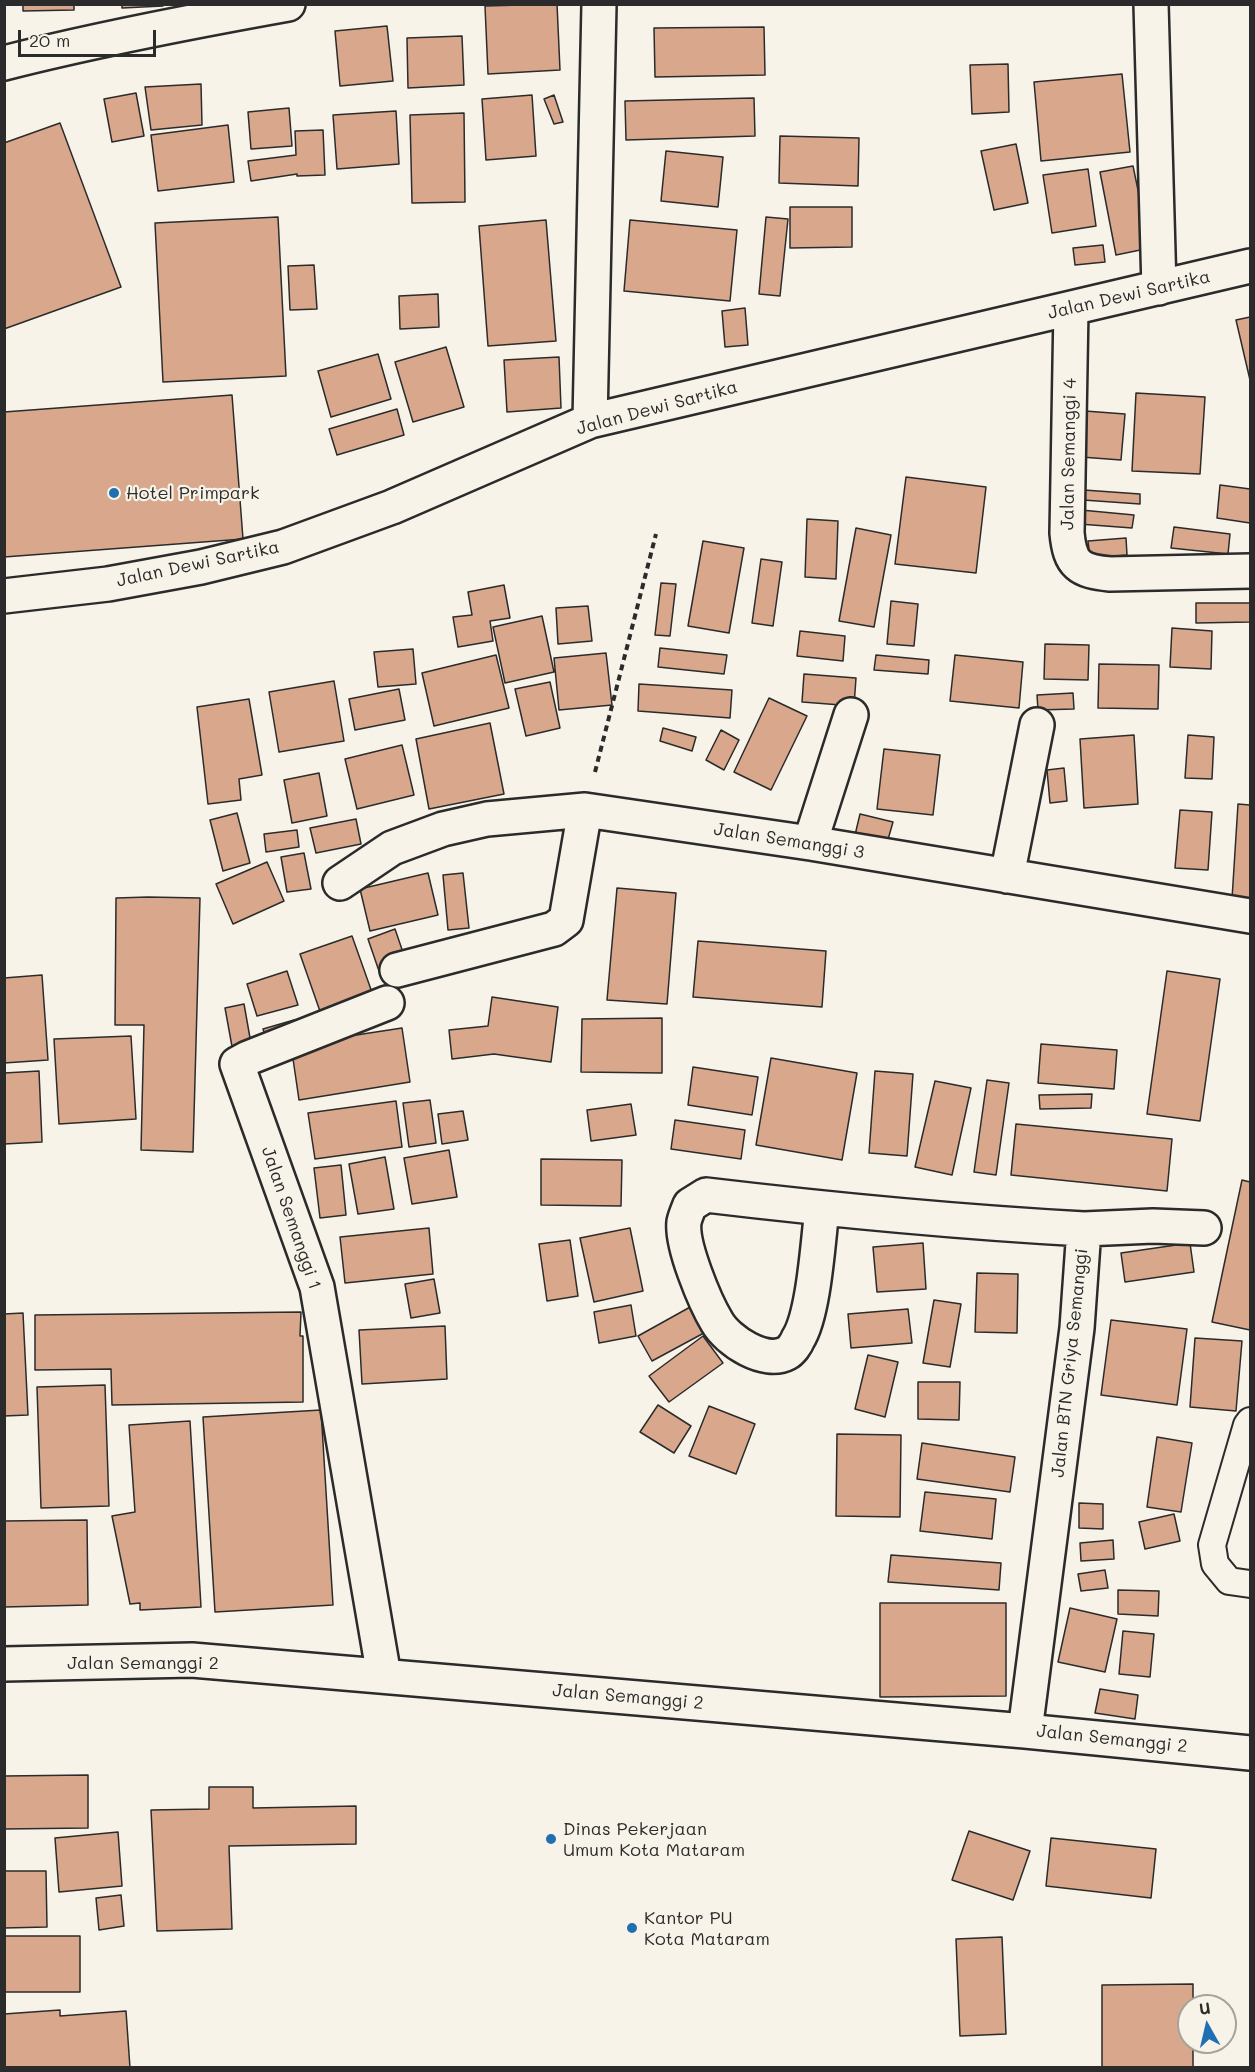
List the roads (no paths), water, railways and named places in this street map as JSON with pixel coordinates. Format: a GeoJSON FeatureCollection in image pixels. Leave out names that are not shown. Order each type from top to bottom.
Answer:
{"type":"FeatureCollection","features":[{"type":"Feature","properties":{"kind":"street"},"geometry":{"type":"LineString","coordinates":[[4,63],[176,14],[288,4]]}},
{"type":"Feature","properties":{"kind":"street"},"geometry":{"type":"LineString","coordinates":[[590,421],[599,4]]}},
{"type":"Feature","properties":{"kind":"street"},"geometry":{"type":"LineString","coordinates":[[1151,4],[1159,288]]}},
{"type":"Feature","properties":{"kind":"street","name":"Jalan Dewi Sartika"},"geometry":{"type":"LineString","coordinates":[[4,596],[108,584],[189,570],[283,547],[392,507],[590,421],[1251,267]]}},
{"type":"Feature","properties":{"kind":"street","name":"Jalan Semanggi 4"},"geometry":{"type":"LineString","coordinates":[[1071,309],[1067,533],[1068,548],[1076,563],[1088,572],[1110,574],[1251,571]]}},
{"type":"Feature","properties":{"kind":"street"},"geometry":{"type":"LineString","coordinates":[[810,843],[851,715]]}},
{"type":"Feature","properties":{"kind":"street"},"geometry":{"type":"LineString","coordinates":[[1007,876],[1037,725]]}},
{"type":"Feature","properties":{"kind":"street"},"geometry":{"type":"LineString","coordinates":[[397,970],[554,929],[566,920],[585,810]]}},
{"type":"Feature","properties":{"kind":"street","name":"Jalan Semanggi 3"},"geometry":{"type":"LineString","coordinates":[[340,883],[392,848],[443,829],[487,819],[585,810],[810,843],[1251,916]]}},
{"type":"Feature","properties":{"kind":"street","name":"Jalan Semanggi 1"},"geometry":{"type":"LineString","coordinates":[[384,1676],[317,1287],[237,1064],[387,1003]]}},
{"type":"Feature","properties":{"kind":"street","name":"Jalan BTN Griya Semanggi"},"geometry":{"type":"LineString","coordinates":[[822,1209],[810,1305],[800,1337],[788,1353],[773,1358],[754,1353],[733,1339],[718,1323],[689,1258],[684,1224],[690,1205],[706,1195],[822,1209],[1084,1229],[1077,1328],[1025,1731]]}},
{"type":"Feature","properties":{"kind":"street"},"geometry":{"type":"LineString","coordinates":[[1084,1229],[1204,1228]]}},
{"type":"Feature","properties":{"kind":"street","name":"Jalan Semanggi 2"},"geometry":{"type":"LineString","coordinates":[[4,1664],[192,1660],[1025,1731],[1251,1753]]}},
{"type":"Feature","properties":{"kind":"lane"},"geometry":{"type":"LineString","coordinates":[[1251,1421],[1247,1425],[1212,1545],[1215,1564],[1229,1581],[1251,1584]]}},
{"type":"Feature","properties":{"kind":"place","name":"Hotel Primpark"},"geometry":{"type":"Point","coordinates":[114,493]}},
{"type":"Feature","properties":{"kind":"place","name":"Dinas Pekerjaan Umum Kota Mataram"},"geometry":{"type":"Point","coordinates":[551,1839]}},
{"type":"Feature","properties":{"kind":"place","name":"Kantor PU Kota Mataram"},"geometry":{"type":"Point","coordinates":[632,1928]}}]}
